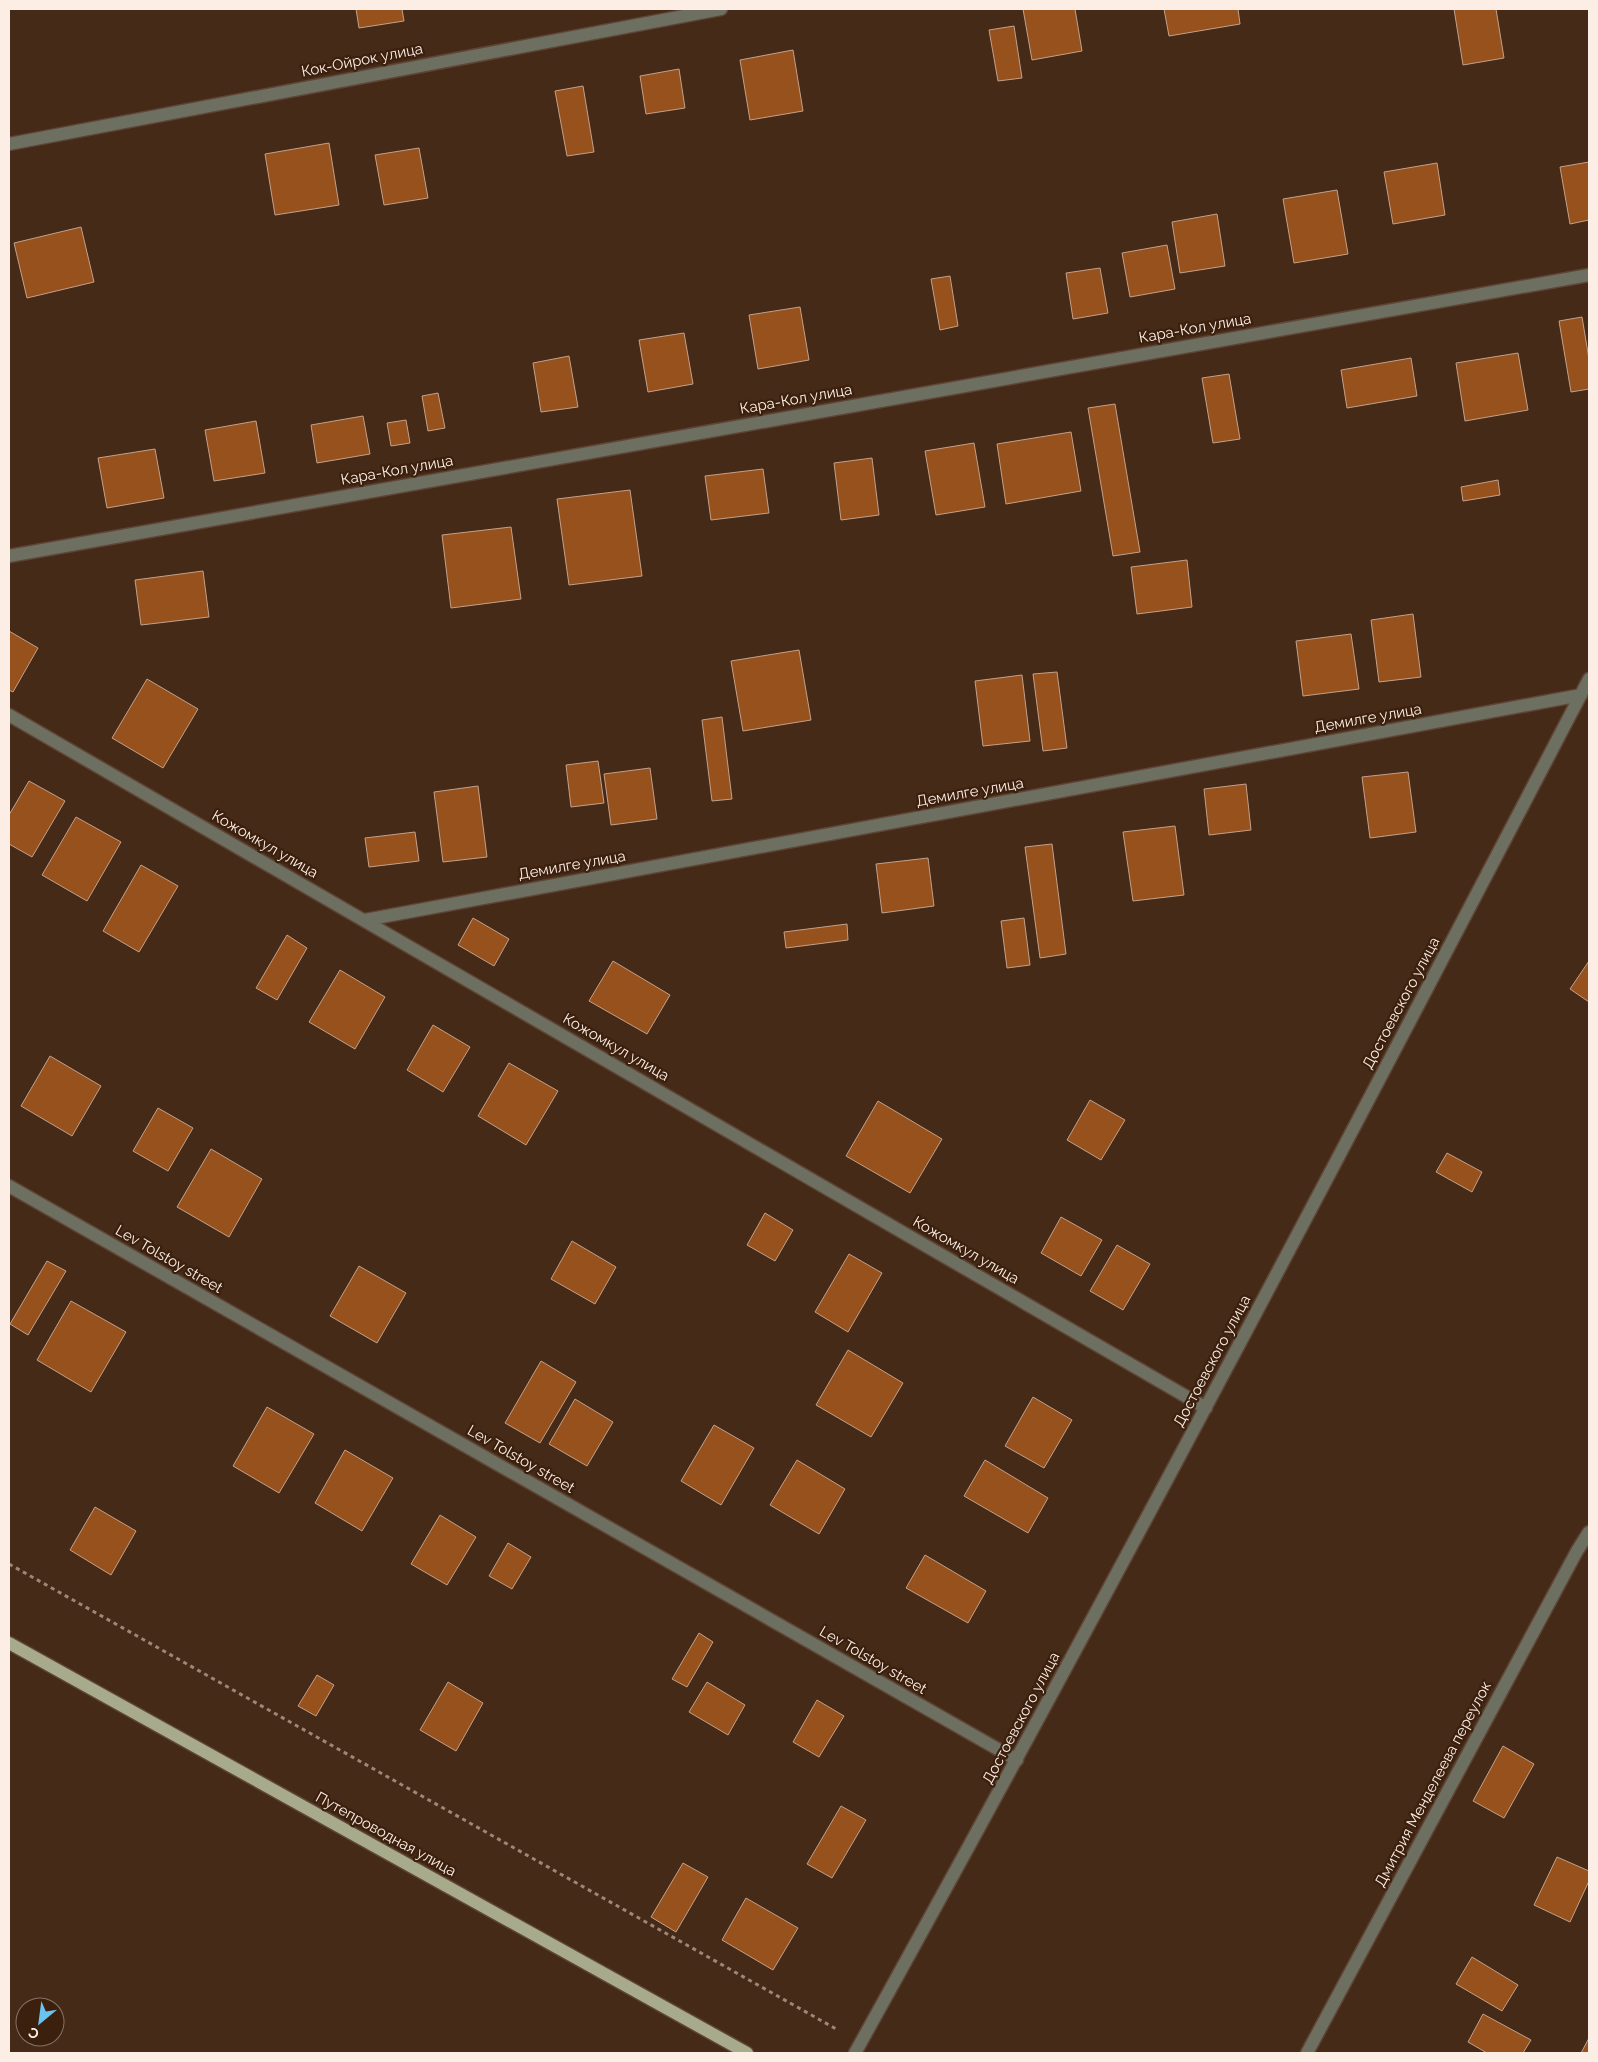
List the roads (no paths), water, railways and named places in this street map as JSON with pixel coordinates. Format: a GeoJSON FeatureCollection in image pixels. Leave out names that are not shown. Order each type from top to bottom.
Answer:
{"type":"FeatureCollection","features":[{"type":"Feature","properties":{"kind":"main road","name":"Путепроводная улица"},"geometry":{"type":"LineString","coordinates":[[9,1643],[747,2053]]}},
{"type":"Feature","properties":{"kind":"street","name":"Кок-Ойрок улица"},"geometry":{"type":"LineString","coordinates":[[9,144],[721,9]]}},
{"type":"Feature","properties":{"kind":"street","name":"Кара-Кол улица"},"geometry":{"type":"LineString","coordinates":[[9,556],[1589,275]]}},
{"type":"Feature","properties":{"kind":"street","name":"Достоевского улица"},"geometry":{"type":"LineString","coordinates":[[858,2048],[1017,1760],[1206,1408],[1589,679]]}},
{"type":"Feature","properties":{"kind":"street","name":"Демилге улица"},"geometry":{"type":"LineString","coordinates":[[365,920],[1581,695]]}},
{"type":"Feature","properties":{"kind":"street","name":"Кожомкул улица"},"geometry":{"type":"LineString","coordinates":[[9,715],[1206,1408]]}},
{"type":"Feature","properties":{"kind":"street","name":"Lev Tolstoy street"},"geometry":{"type":"LineString","coordinates":[[9,1186],[1017,1760]]}},
{"type":"Feature","properties":{"kind":"street","name":"Дмитрия Менделеева переулок"},"geometry":{"type":"LineString","coordinates":[[1307,2053],[1577,1551],[1589,1532]]}}]}
